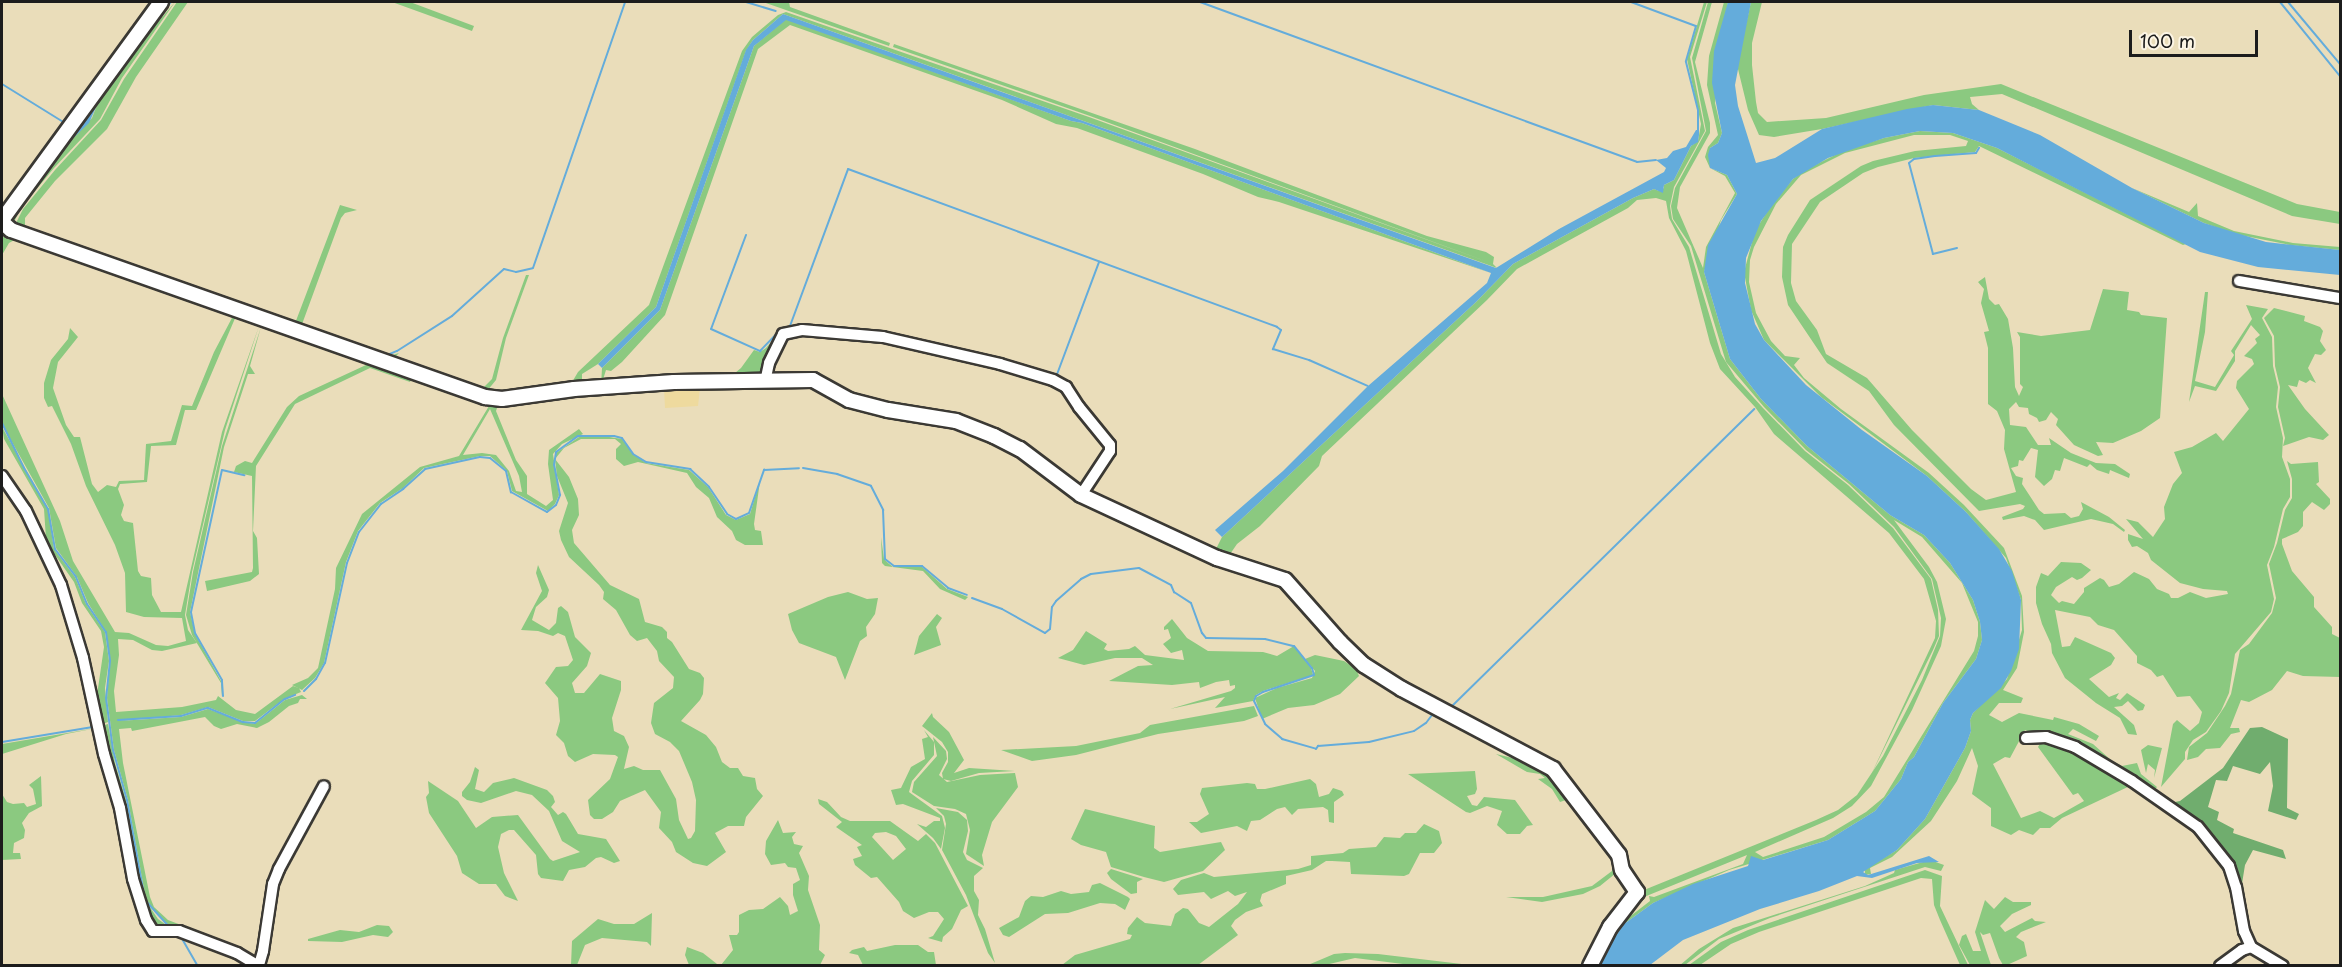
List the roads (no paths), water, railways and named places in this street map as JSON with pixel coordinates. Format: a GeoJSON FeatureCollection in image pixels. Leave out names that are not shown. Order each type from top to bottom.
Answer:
{"type":"FeatureCollection","features":[{"type":"Feature","properties":{"kind":"street"},"geometry":{"type":"LineString","coordinates":[[160,2],[2,221],[12,230],[484,397],[502,399],[574,389],[674,382],[813,381],[849,400],[888,410],[956,421],[1020,449],[1081,495],[1216,558],[1285,580],[1340,642],[1364,665],[1402,689],[1553,769],[1619,855],[1622,870],[1637,892],[1610,927],[1590,966]]}},
{"type":"Feature","properties":{"kind":"street"},"geometry":{"type":"LineString","coordinates":[[2239,281],[2340,298]]}},
{"type":"Feature","properties":{"kind":"street"},"geometry":{"type":"LineString","coordinates":[[765,382],[768,363],[783,334],[801,330],[883,337],[1000,364],[1053,380],[1066,387],[1078,407],[1110,445],[1110,451],[1081,495]]}},
{"type":"Feature","properties":{"kind":"street"},"geometry":{"type":"LineString","coordinates":[[2,476],[26,511],[61,585],[83,658],[104,754],[118,796],[133,879],[146,920],[153,931],[179,931],[237,953],[259,965],[276,877],[324,786]]}},
{"type":"Feature","properties":{"kind":"street"},"geometry":{"type":"LineString","coordinates":[[2026,738],[2046,737],[2075,747],[2132,781],[2198,827],[2229,866],[2236,887],[2244,931],[2251,947],[2283,966]]}},
{"type":"Feature","properties":{"kind":"street"},"geometry":{"type":"LineString","coordinates":[[2220,966],[2242,950],[2251,947]]}},
{"type":"Feature","properties":{"kind":"water"},"geometry":{"type":"Polygon","coordinates":[[[167,2],[172,2],[97,105],[89,123],[68,143],[167,2]]]}},
{"type":"Feature","properties":{"kind":"water"},"geometry":{"type":"Polygon","coordinates":[[[1728,2],[1751,2],[1735,85],[1738,106],[1756,163],[1775,158],[1822,129],[1933,105],[1979,110],[2040,135],[2132,188],[2204,223],[2266,242],[2340,250],[2340,275],[2258,267],[2200,252],[1997,148],[1953,133],[1920,131],[1884,138],[1828,158],[1793,179],[1761,221],[1746,258],[1745,283],[1755,324],[1764,340],[1806,385],[1862,430],[1927,476],[1966,512],[1999,549],[2012,571],[2021,600],[2019,649],[2011,671],[2001,688],[1973,713],[1970,720],[1971,731],[1965,748],[1925,819],[1897,850],[1863,872],[1868,875],[1929,856],[1939,862],[1917,863],[1872,878],[1857,876],[1819,891],[1760,909],[1683,940],[1650,965],[1601,965],[1610,944],[1624,924],[1653,903],[1693,884],[1748,866],[1751,856],[1763,860],[1828,840],[1875,811],[1901,779],[1908,762],[1914,757],[1943,703],[1976,659],[1982,640],[1980,622],[1973,600],[1950,563],[1924,535],[1890,515],[1807,446],[1761,399],[1730,359],[1704,272],[1708,245],[1737,194],[1727,175],[1710,168],[1708,155],[1710,148],[1718,143],[1722,133],[1712,83],[1714,51],[1728,2]]]}},
{"type":"Feature","properties":{"kind":"water"},"geometry":{"type":"Polygon","coordinates":[[[783,14],[1496,268],[1559,229],[1664,172],[1666,168],[1656,160],[1667,158],[1673,151],[1686,147],[1696,130],[1699,130],[1699,135],[1698,142],[1691,146],[1674,180],[1664,185],[1663,193],[1654,189],[1633,198],[1513,264],[1476,302],[1222,537],[1215,530],[1283,471],[1368,386],[1487,283],[1491,273],[1082,123],[786,20],[754,46],[660,310],[602,368],[598,364],[656,307],[746,50],[753,40],[783,14]]]}},
{"type":"Feature","properties":{"kind":"water"},"geometry":{"type":"Polygon","coordinates":[[[68,143],[10,225],[8,222],[68,143]]]}},
{"type":"Feature","properties":{"kind":"waterway"},"geometry":{"type":"LineString","coordinates":[[385,356],[397,351],[452,316],[504,269],[516,272],[533,268],[625,2]]}},
{"type":"Feature","properties":{"kind":"waterway"},"geometry":{"type":"LineString","coordinates":[[746,2],[776,11]]}},
{"type":"Feature","properties":{"kind":"waterway"},"geometry":{"type":"LineString","coordinates":[[1200,2],[1637,162],[1656,160]]}},
{"type":"Feature","properties":{"kind":"waterway"},"geometry":{"type":"LineString","coordinates":[[1631,2],[1696,26],[1686,62],[1698,110],[1698,130]]}},
{"type":"Feature","properties":{"kind":"waterway"},"geometry":{"type":"LineString","coordinates":[[2280,2],[2340,76]]}},
{"type":"Feature","properties":{"kind":"waterway"},"geometry":{"type":"LineString","coordinates":[[2288,2],[2340,64]]}},
{"type":"Feature","properties":{"kind":"waterway"},"geometry":{"type":"LineString","coordinates":[[2,84],[65,123]]}},
{"type":"Feature","properties":{"kind":"waterway"},"geometry":{"type":"LineString","coordinates":[[1957,248],[1933,254],[1909,163],[1914,159],[1976,153],[1979,148]]}},
{"type":"Feature","properties":{"kind":"waterway"},"geometry":{"type":"LineString","coordinates":[[790,326],[848,169],[1277,327],[1281,330],[1273,349],[1309,360],[1368,386]]}},
{"type":"Feature","properties":{"kind":"waterway"},"geometry":{"type":"LineString","coordinates":[[746,235],[711,329],[760,351],[782,328]]}},
{"type":"Feature","properties":{"kind":"waterway"},"geometry":{"type":"LineString","coordinates":[[1056,377],[1099,262]]}},
{"type":"Feature","properties":{"kind":"waterway"},"geometry":{"type":"LineString","coordinates":[[271,329],[346,354]]}},
{"type":"Feature","properties":{"kind":"waterway"},"geometry":{"type":"LineString","coordinates":[[1449,709],[1754,409]]}},
{"type":"Feature","properties":{"kind":"waterway"},"geometry":{"type":"LineString","coordinates":[[2,423],[24,468],[48,509],[55,549],[76,577],[87,604],[106,632],[110,661],[106,698],[113,750],[127,800],[145,900],[169,927]]}},
{"type":"Feature","properties":{"kind":"waterway"},"geometry":{"type":"LineString","coordinates":[[304,691],[316,679],[325,663],[347,563],[359,532],[381,504],[403,489],[425,469],[480,457],[490,458],[506,471],[511,492],[547,512],[556,505],[560,495],[554,465],[556,452],[578,436],[614,436],[622,438],[633,454],[646,462],[690,469],[709,487],[727,514],[736,519],[749,513],[764,470],[799,468]]}},
{"type":"Feature","properties":{"kind":"waterway"},"geometry":{"type":"LineString","coordinates":[[803,468],[837,474],[871,486],[883,510],[885,559],[894,566],[922,566],[948,588],[967,595]]}},
{"type":"Feature","properties":{"kind":"waterway"},"geometry":{"type":"LineString","coordinates":[[223,696],[222,680],[195,633],[191,612],[222,470],[244,475]]}},
{"type":"Feature","properties":{"kind":"waterway"},"geometry":{"type":"LineString","coordinates":[[972,598],[1002,609],[1045,633],[1050,629],[1052,607],[1081,579],[1091,574],[1139,568],[1171,585],[1174,592],[1191,603],[1206,638],[1265,639],[1294,646],[1312,668],[1314,675],[1263,692],[1256,696],[1254,701],[1265,724],[1282,739],[1316,749],[1318,746],[1369,742],[1414,731],[1426,723],[1435,711]]}},
{"type":"Feature","properties":{"kind":"waterway"},"geometry":{"type":"LineString","coordinates":[[118,720],[181,716],[208,708],[243,722],[255,723],[285,699],[295,695]]}},
{"type":"Feature","properties":{"kind":"waterway"},"geometry":{"type":"LineString","coordinates":[[2,742],[93,727]]}},
{"type":"Feature","properties":{"kind":"waterway"},"geometry":{"type":"LineString","coordinates":[[181,937],[198,966]]}}]}
